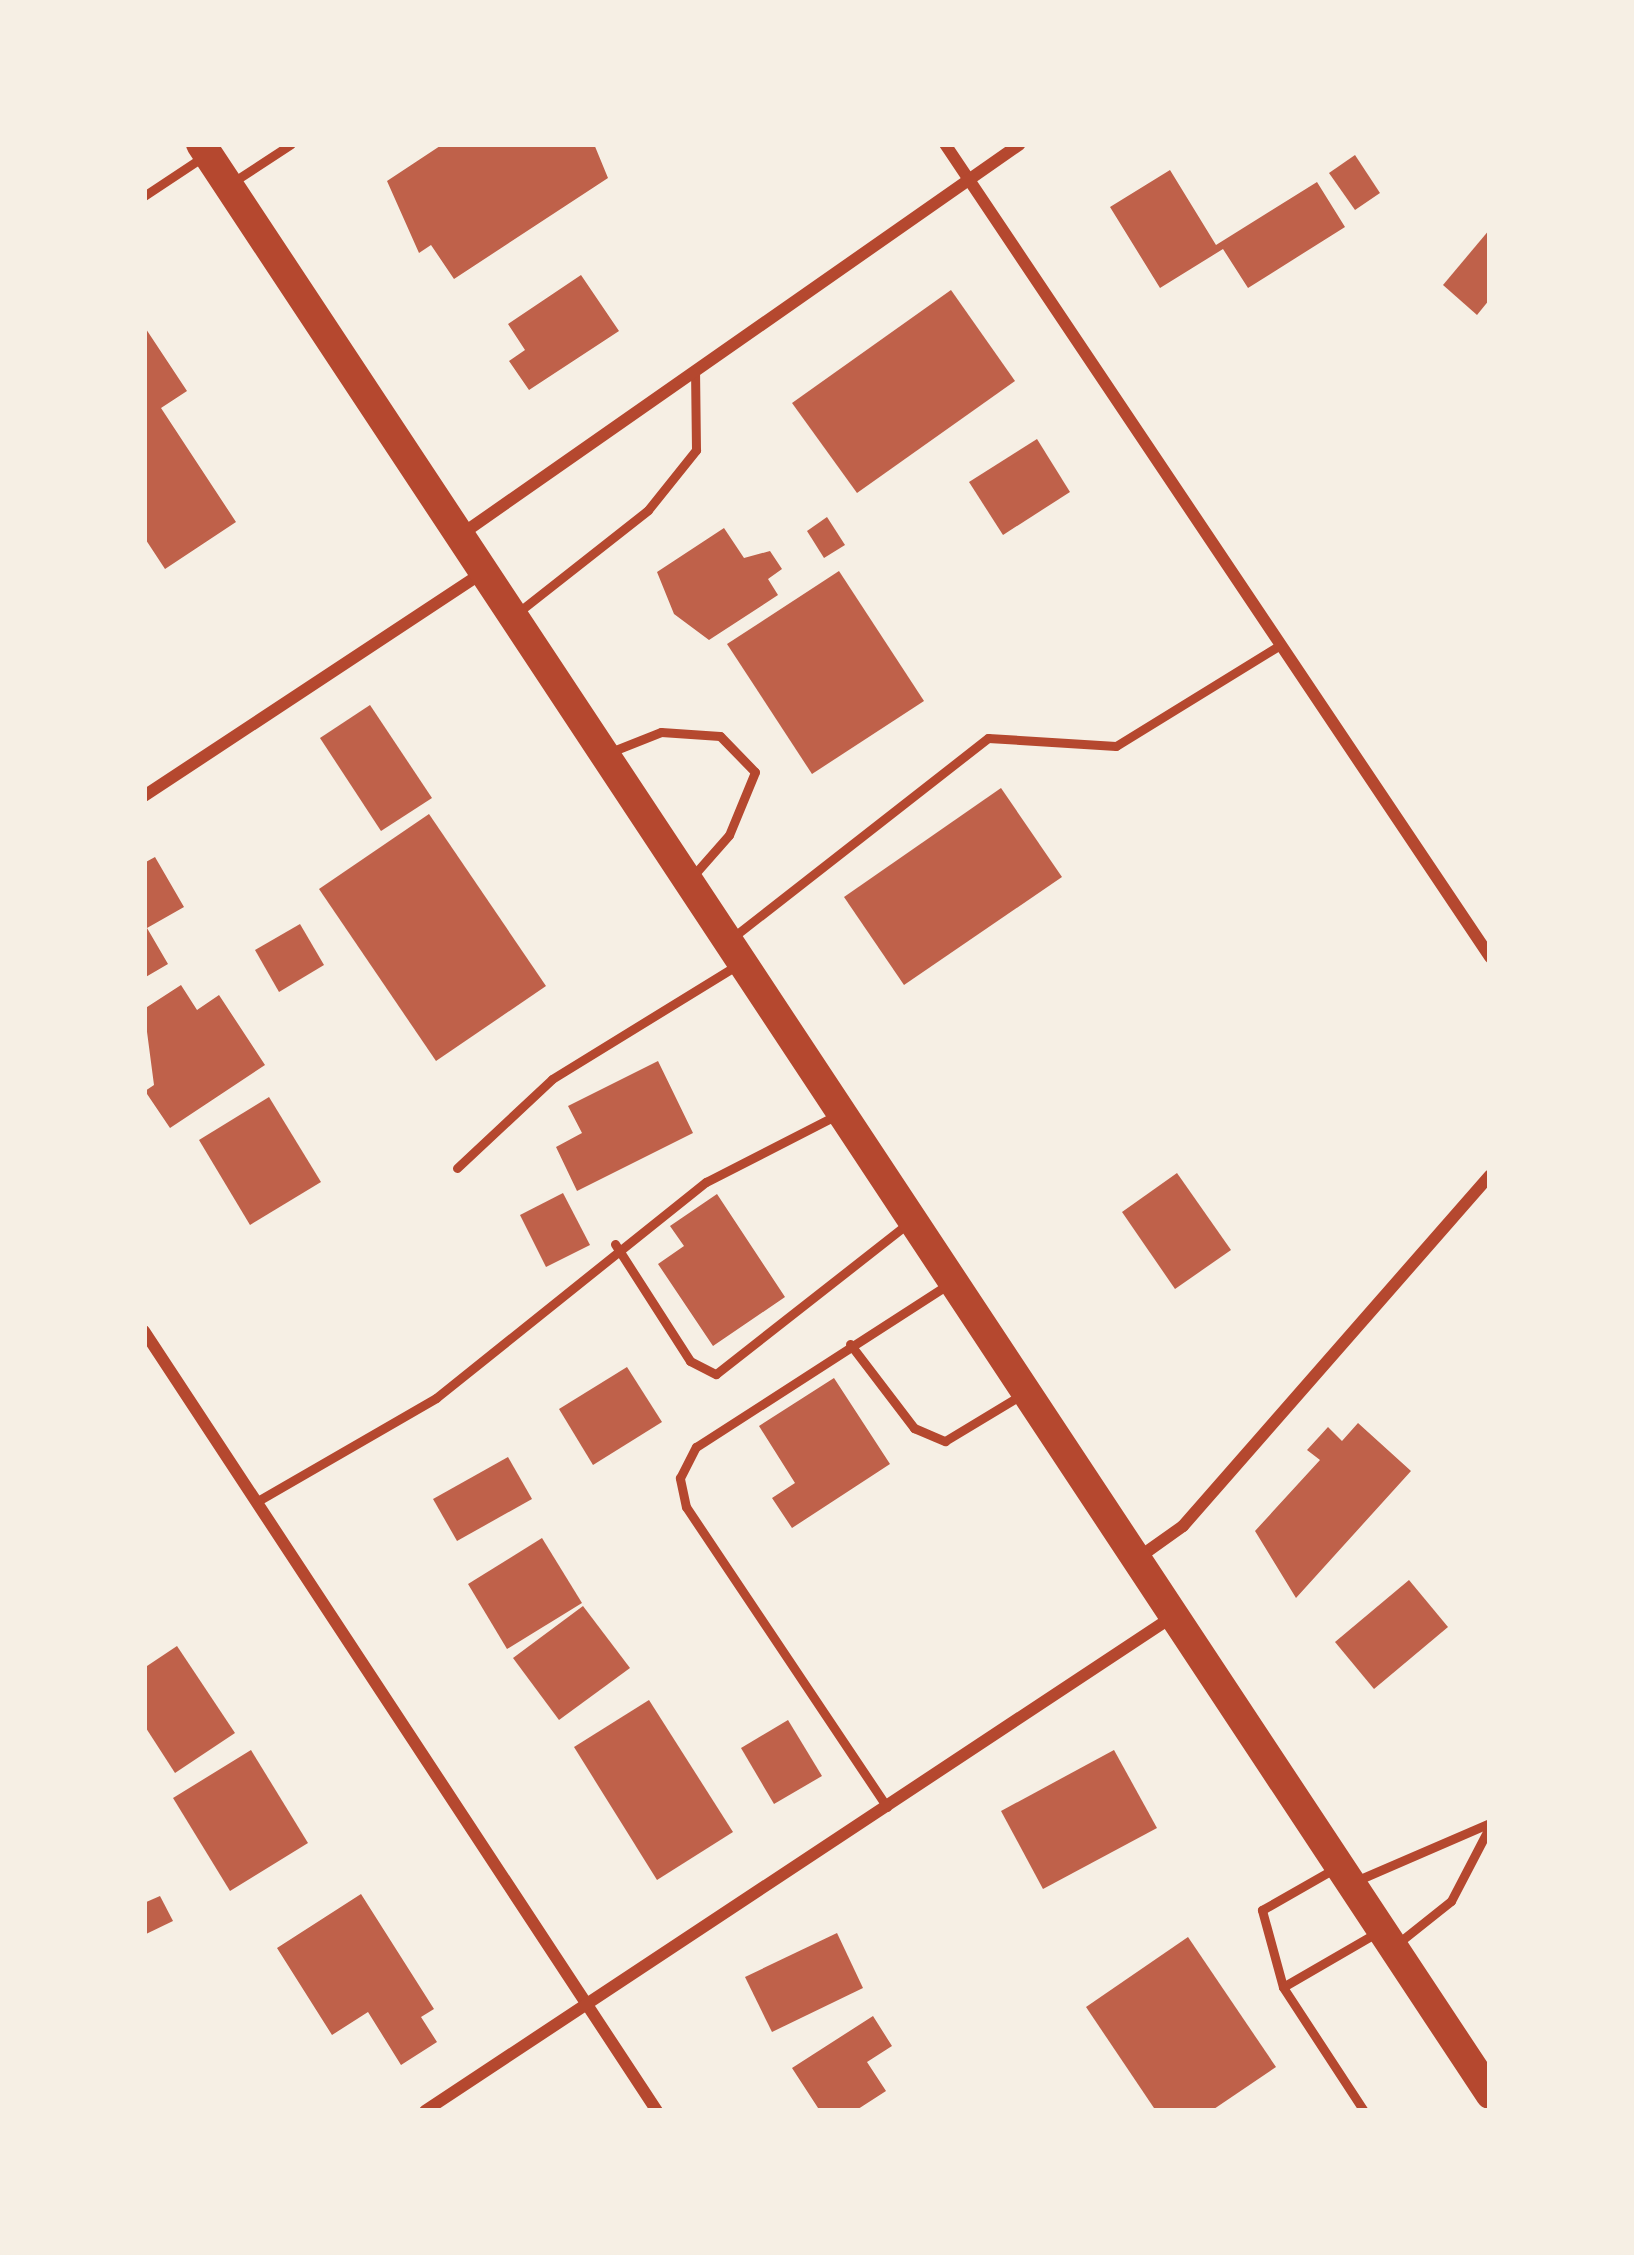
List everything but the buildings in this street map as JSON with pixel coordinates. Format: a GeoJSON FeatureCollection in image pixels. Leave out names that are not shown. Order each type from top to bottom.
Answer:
{"type":"FeatureCollection","features":[{"type":"Feature","properties":{"kind":"main road"},"geometry":{"type":"LineString","coordinates":[[205,149],[1490,2095]]}},
{"type":"Feature","properties":{"kind":"street"},"geometry":{"type":"LineString","coordinates":[[945,144],[1490,957]]}},
{"type":"Feature","properties":{"kind":"street"},"geometry":{"type":"LineString","coordinates":[[458,537],[1020,144]]}},
{"type":"Feature","properties":{"kind":"street"},"geometry":{"type":"LineString","coordinates":[[144,796],[482,573]]}},
{"type":"Feature","properties":{"kind":"street"},"geometry":{"type":"LineString","coordinates":[[1137,1559],[1184,1526],[1490,1174]]}},
{"type":"Feature","properties":{"kind":"street"},"geometry":{"type":"LineString","coordinates":[[144,1331],[657,2111]]}},
{"type":"Feature","properties":{"kind":"street"},"geometry":{"type":"LineString","coordinates":[[425,2111],[1173,1617]]}},
{"type":"Feature","properties":{"kind":"lane"},"geometry":{"type":"LineString","coordinates":[[228,184],[291,144]]}},
{"type":"Feature","properties":{"kind":"lane"},"geometry":{"type":"LineString","coordinates":[[144,196],[205,149]]}},
{"type":"Feature","properties":{"kind":"lane"},"geometry":{"type":"LineString","coordinates":[[511,616],[648,510],[696,450],[695,372]]}},
{"type":"Feature","properties":{"kind":"lane"},"geometry":{"type":"LineString","coordinates":[[457,1168],[552,1078],[735,952],[988,738],[1116,746],[1280,645]]}},
{"type":"Feature","properties":{"kind":"lane"},"geometry":{"type":"LineString","coordinates":[[603,754],[661,732],[720,736],[755,772],[729,835],[688,882]]}},
{"type":"Feature","properties":{"kind":"lane"},"geometry":{"type":"LineString","coordinates":[[256,1502],[436,1398],[542,1321],[615,1244],[706,1181],[842,1112]]}},
{"type":"Feature","properties":{"kind":"lane"},"geometry":{"type":"LineString","coordinates":[[615,1244],[690,1360],[716,1373],[914,1220]]}},
{"type":"Feature","properties":{"kind":"lane"},"geometry":{"type":"LineString","coordinates":[[888,1809],[686,1507],[680,1478],[696,1447],[954,1280]]}},
{"type":"Feature","properties":{"kind":"lane"},"geometry":{"type":"LineString","coordinates":[[850,1344],[914,1429],[945,1441],[1028,1391]]}},
{"type":"Feature","properties":{"kind":"lane"},"geometry":{"type":"LineString","coordinates":[[1364,2111],[1283,1987],[1262,1910],[1490,1824]]}},
{"type":"Feature","properties":{"kind":"lane"},"geometry":{"type":"LineString","coordinates":[[1283,1987],[1387,1938],[1451,1901],[1490,1824]]}}]}
